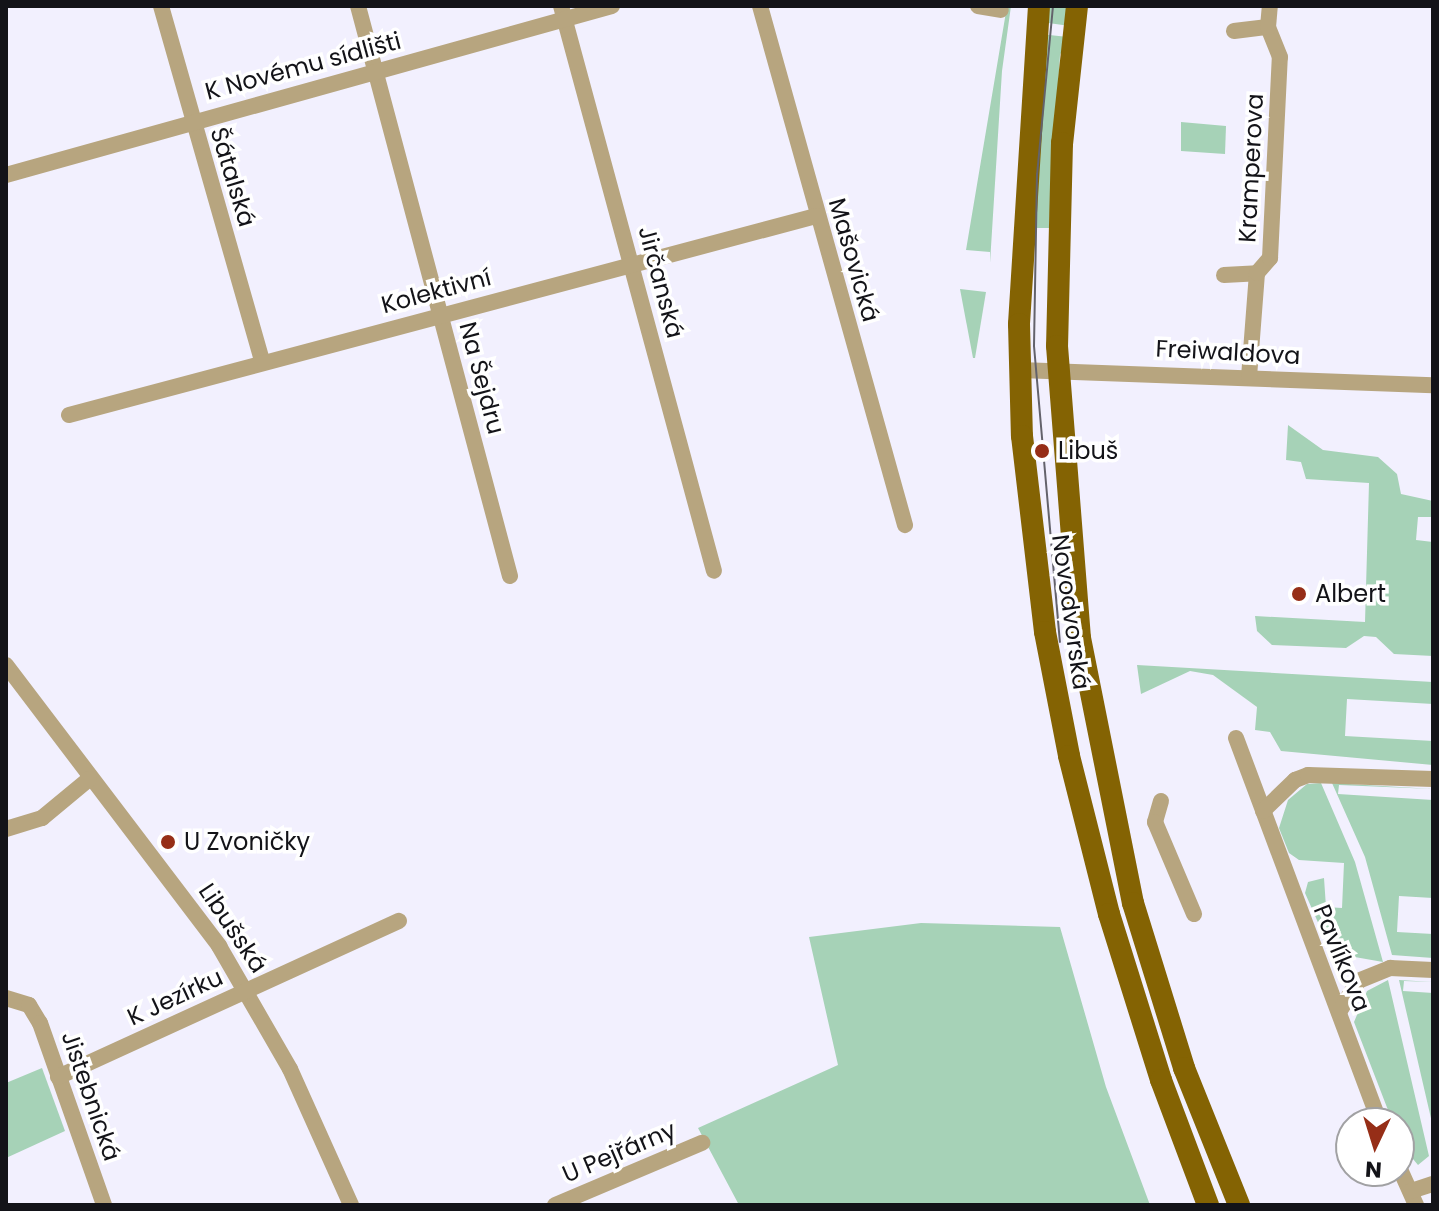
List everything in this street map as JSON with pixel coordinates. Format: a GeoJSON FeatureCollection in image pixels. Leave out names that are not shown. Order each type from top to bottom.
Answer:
{"type":"FeatureCollection","features":[{"type":"Feature","properties":{"kind":"main road","name":"Novodvorská"},"geometry":{"type":"LineString","coordinates":[[1039,6],[1025,163],[1020,370],[1022,436],[1045,632],[1069,756],[1156,1065],[1208,1205]]}},
{"type":"Feature","properties":{"kind":"main road","name":"Novodvorská"},"geometry":{"type":"LineString","coordinates":[[1077,6],[1062,143],[1058,370],[1080,638],[1107,788],[1133,903],[1184,1068],[1239,1205]]}},
{"type":"Feature","properties":{"kind":"street","name":"Šátalská"},"geometry":{"type":"LineString","coordinates":[[161,6],[262,361]]}},
{"type":"Feature","properties":{"kind":"street","name":"Na Šejdru"},"geometry":{"type":"LineString","coordinates":[[358,6],[510,576]]}},
{"type":"Feature","properties":{"kind":"street","name":"K Novému sídlišti"},"geometry":{"type":"LineString","coordinates":[[6,175],[376,72],[563,13],[612,6]]}},
{"type":"Feature","properties":{"kind":"street","name":"Mašovická"},"geometry":{"type":"LineString","coordinates":[[760,6],[816,216],[905,525]]}},
{"type":"Feature","properties":{"kind":"street"},"geometry":{"type":"LineString","coordinates":[[978,6],[1001,10]]}},
{"type":"Feature","properties":{"kind":"street","name":"Kramperova"},"geometry":{"type":"LineString","coordinates":[[1249,377],[1257,273],[1270,258],[1280,57],[1268,27],[1270,6]]}},
{"type":"Feature","properties":{"kind":"street","name":"Jirčanská"},"geometry":{"type":"LineString","coordinates":[[563,13],[714,571]]}},
{"type":"Feature","properties":{"kind":"street"},"geometry":{"type":"LineString","coordinates":[[1234,31],[1268,27]]}},
{"type":"Feature","properties":{"kind":"street","name":"Kolektivní"},"geometry":{"type":"LineString","coordinates":[[69,415],[262,361],[816,216]]}},
{"type":"Feature","properties":{"kind":"street"},"geometry":{"type":"LineString","coordinates":[[1224,275],[1257,273]]}},
{"type":"Feature","properties":{"kind":"street","name":"Freiwaldova"},"geometry":{"type":"LineString","coordinates":[[1020,370],[1433,385]]}},
{"type":"Feature","properties":{"kind":"street","name":"Libušská"},"geometry":{"type":"LineString","coordinates":[[6,665],[89,779],[192,908],[247,989],[307,1102],[351,1205]]}},
{"type":"Feature","properties":{"kind":"street","name":"Pavlíkova"},"geometry":{"type":"LineString","coordinates":[[1236,738],[1374,1107]]}},
{"type":"Feature","properties":{"kind":"street"},"geometry":{"type":"LineString","coordinates":[[1263,811],[1295,780],[1308,775],[1433,779]]}},
{"type":"Feature","properties":{"kind":"street"},"geometry":{"type":"LineString","coordinates":[[6,829],[42,818],[89,779]]}},
{"type":"Feature","properties":{"kind":"street"},"geometry":{"type":"LineString","coordinates":[[1161,801],[1155,822],[1194,914]]}},
{"type":"Feature","properties":{"kind":"street","name":"K Jezírku"},"geometry":{"type":"LineString","coordinates":[[58,1077],[399,921]]}},
{"type":"Feature","properties":{"kind":"street"},"geometry":{"type":"LineString","coordinates":[[1339,1012],[1358,981],[1390,968],[1433,970]]}},
{"type":"Feature","properties":{"kind":"street","name":"Jistebnická"},"geometry":{"type":"LineString","coordinates":[[6,998],[29,1005],[104,1205]]}},
{"type":"Feature","properties":{"kind":"street","name":"U Pejřárny"},"geometry":{"type":"LineString","coordinates":[[555,1205],[702,1143]]}},
{"type":"Feature","properties":{"kind":"street"},"geometry":{"type":"LineString","coordinates":[[1413,1198],[1433,1184]]}},
{"type":"Feature","properties":{"kind":"green space"},"geometry":{"type":"Polygon","coordinates":[[[1007,6],[1011,6],[1002,71],[990,263],[990,252],[966,250],[1007,6]]]}},
{"type":"Feature","properties":{"kind":"green space"},"geometry":{"type":"Polygon","coordinates":[[[1049,6],[1066,6],[1070,26],[1041,22],[1049,6]]]}},
{"type":"Feature","properties":{"kind":"green space"},"geometry":{"type":"Polygon","coordinates":[[[1040,34],[1068,37],[1060,55],[1049,228],[1032,228],[1040,34]]]}},
{"type":"Feature","properties":{"kind":"green space"},"geometry":{"type":"Polygon","coordinates":[[[1181,122],[1226,126],[1225,154],[1181,151],[1181,122]]]}},
{"type":"Feature","properties":{"kind":"green space"},"geometry":{"type":"Polygon","coordinates":[[[960,289],[986,292],[975,358],[973,358],[960,289]]]}},
{"type":"Feature","properties":{"kind":"green space"},"geometry":{"type":"Polygon","coordinates":[[[1288,425],[1323,450],[1378,457],[1397,474],[1401,494],[1433,501],[1433,517],[1418,517],[1416,540],[1433,542],[1433,656],[1394,654],[1376,637],[1364,636],[1346,648],[1272,645],[1257,631],[1255,616],[1365,622],[1369,483],[1306,479],[1301,462],[1286,460],[1288,425]]]}},
{"type":"Feature","properties":{"kind":"green space"},"geometry":{"type":"Polygon","coordinates":[[[1137,665],[1433,682],[1433,704],[1347,699],[1345,736],[1433,741],[1433,765],[1281,751],[1270,732],[1255,730],[1257,707],[1213,675],[1190,671],[1141,694],[1137,665]]]}},
{"type":"Feature","properties":{"kind":"green space"},"geometry":{"type":"Polygon","coordinates":[[[1321,783],[1355,862],[1383,962],[1349,956],[1324,936],[1305,893],[1308,882],[1324,878],[1326,907],[1342,908],[1344,863],[1299,860],[1289,853],[1279,828],[1288,800],[1307,784],[1321,783]]]}},
{"type":"Feature","properties":{"kind":"green space"},"geometry":{"type":"Polygon","coordinates":[[[1332,783],[1433,789],[1339,785],[1338,794],[1433,800],[1433,898],[1399,896],[1397,932],[1433,934],[1433,958],[1392,955],[1365,857],[1332,783]]]}},
{"type":"Feature","properties":{"kind":"green space"},"geometry":{"type":"Polygon","coordinates":[[[921,923],[1060,927],[1106,1087],[1150,1205],[739,1205],[698,1128],[838,1065],[809,937],[921,923]]]}},
{"type":"Feature","properties":{"kind":"green space"},"geometry":{"type":"Polygon","coordinates":[[[1388,980],[1429,1156],[1418,1165],[1415,1161],[1415,1107],[1387,1107],[1354,1022],[1367,991],[1388,980]]]}},
{"type":"Feature","properties":{"kind":"green space"},"geometry":{"type":"Polygon","coordinates":[[[1399,980],[1433,982],[1404,981],[1403,991],[1433,993],[1433,1127],[1399,980]]]}},
{"type":"Feature","properties":{"kind":"green space"},"geometry":{"type":"Polygon","coordinates":[[[42,1068],[65,1131],[6,1158],[6,1083],[42,1068]]]}},
{"type":"Feature","properties":{"kind":"tram line"},"geometry":{"type":"LineString","coordinates":[[1053,6],[1037,174],[1034,346],[1060,642]]}},
{"type":"Feature","properties":{"kind":"place","name":"Libuš"},"geometry":{"type":"Point","coordinates":[1042,451]}},
{"type":"Feature","properties":{"kind":"place","name":"Albert"},"geometry":{"type":"Point","coordinates":[1299,594]}},
{"type":"Feature","properties":{"kind":"place","name":"U Zvoničky"},"geometry":{"type":"Point","coordinates":[168,842]}}]}
